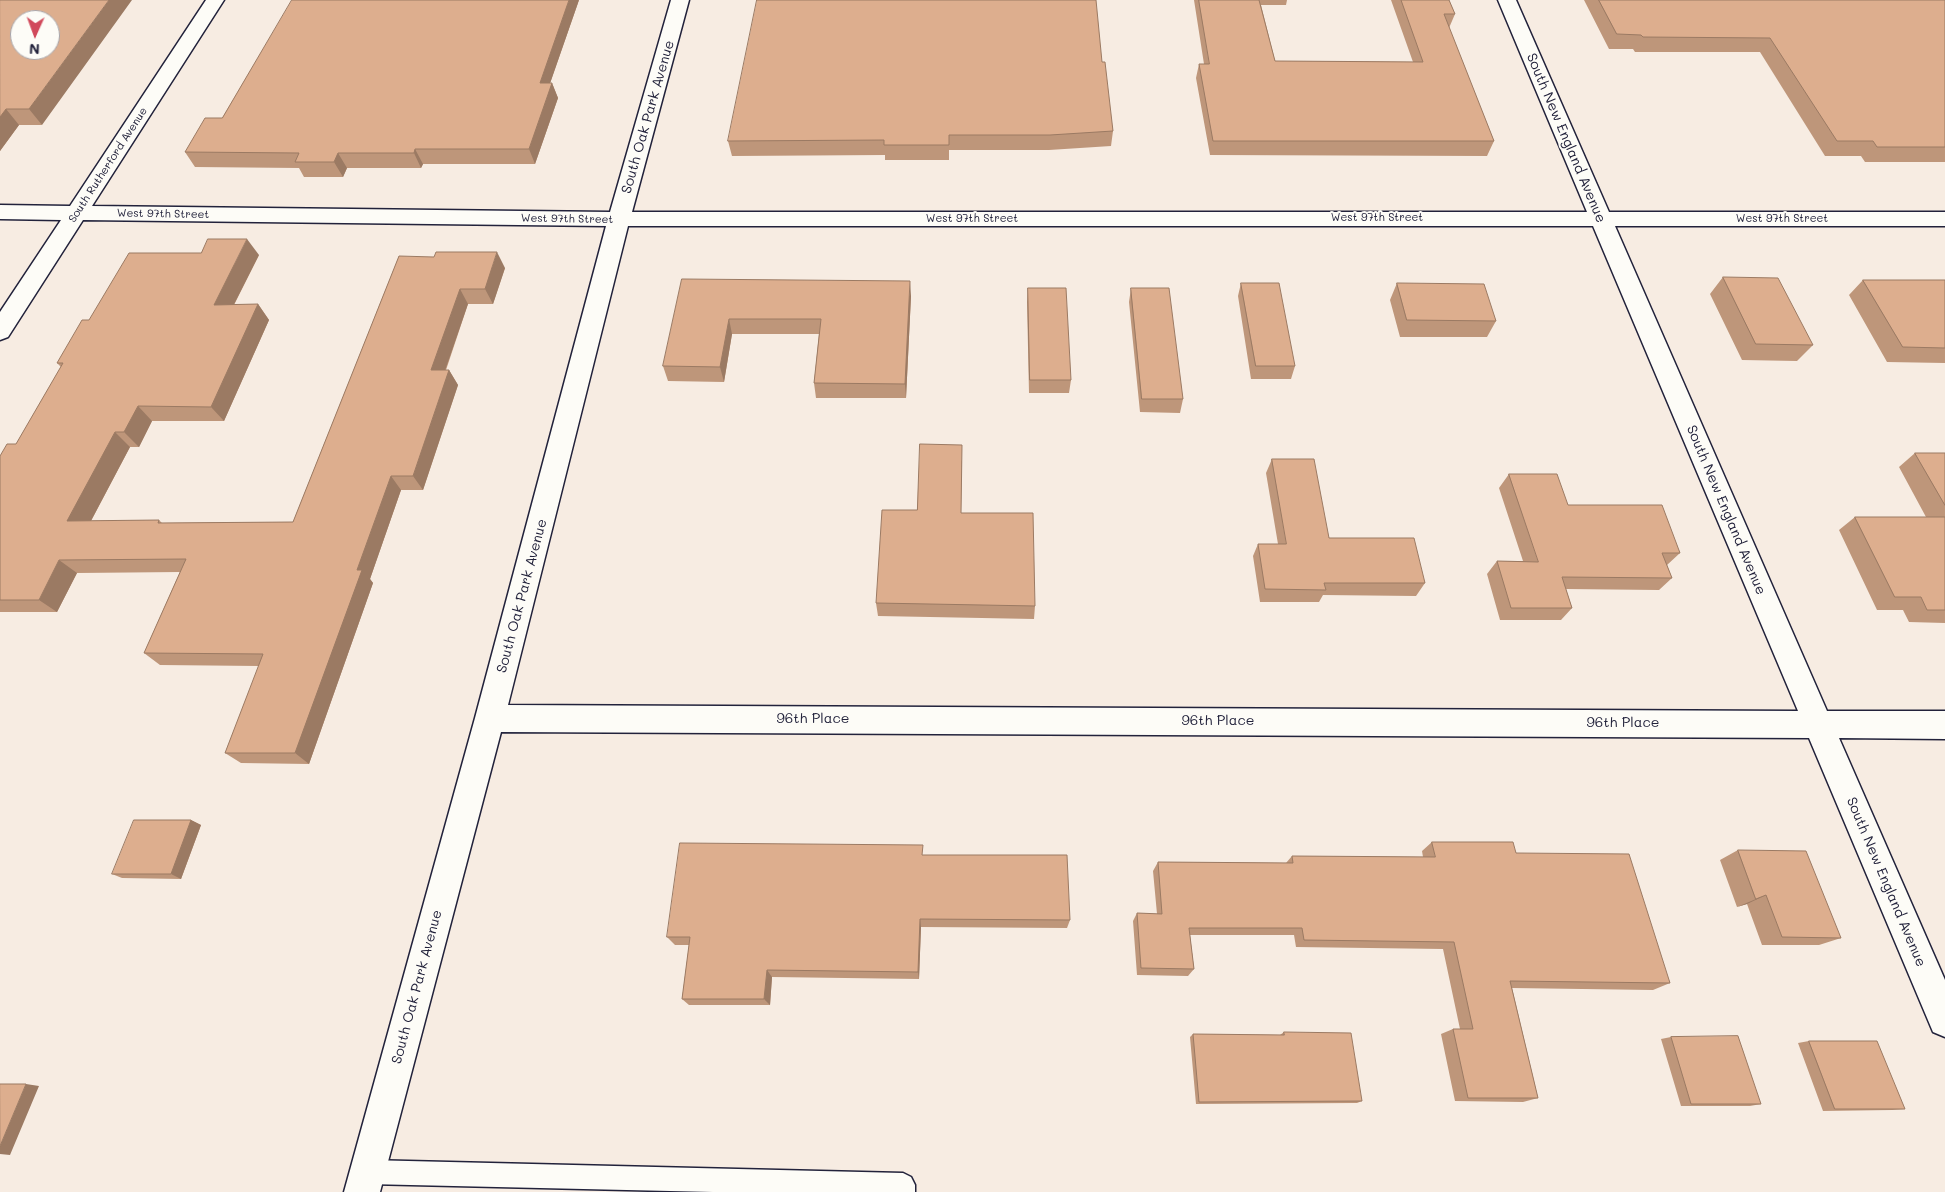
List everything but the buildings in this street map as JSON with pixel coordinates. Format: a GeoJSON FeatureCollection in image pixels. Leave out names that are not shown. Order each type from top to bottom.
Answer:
{"type":"FeatureCollection","features":[{"type":"Feature","properties":{"kind":"street","name":"South Rutherford Avenue"},"geometry":{"type":"LineString","coordinates":[[0,331],[215,0]]}},
{"type":"Feature","properties":{"kind":"street","name":"South Oak Park Avenue"},"geometry":{"type":"LineString","coordinates":[[365,1182],[490,718],[619,220],[680,0]]}},
{"type":"Feature","properties":{"kind":"street","name":"South New England Avenue"},"geometry":{"type":"LineString","coordinates":[[1507,0],[1945,1020]]}},
{"type":"Feature","properties":{"kind":"street","name":"West 97th Street"},"geometry":{"type":"LineString","coordinates":[[0,212],[619,220],[1945,219]]}},
{"type":"Feature","properties":{"kind":"street","name":"96th Place"},"geometry":{"type":"LineString","coordinates":[[490,718],[1945,725]]}},
{"type":"Feature","properties":{"kind":"lane"},"geometry":{"type":"LineString","coordinates":[[365,1182],[903,1185],[903,1192]]}}]}
